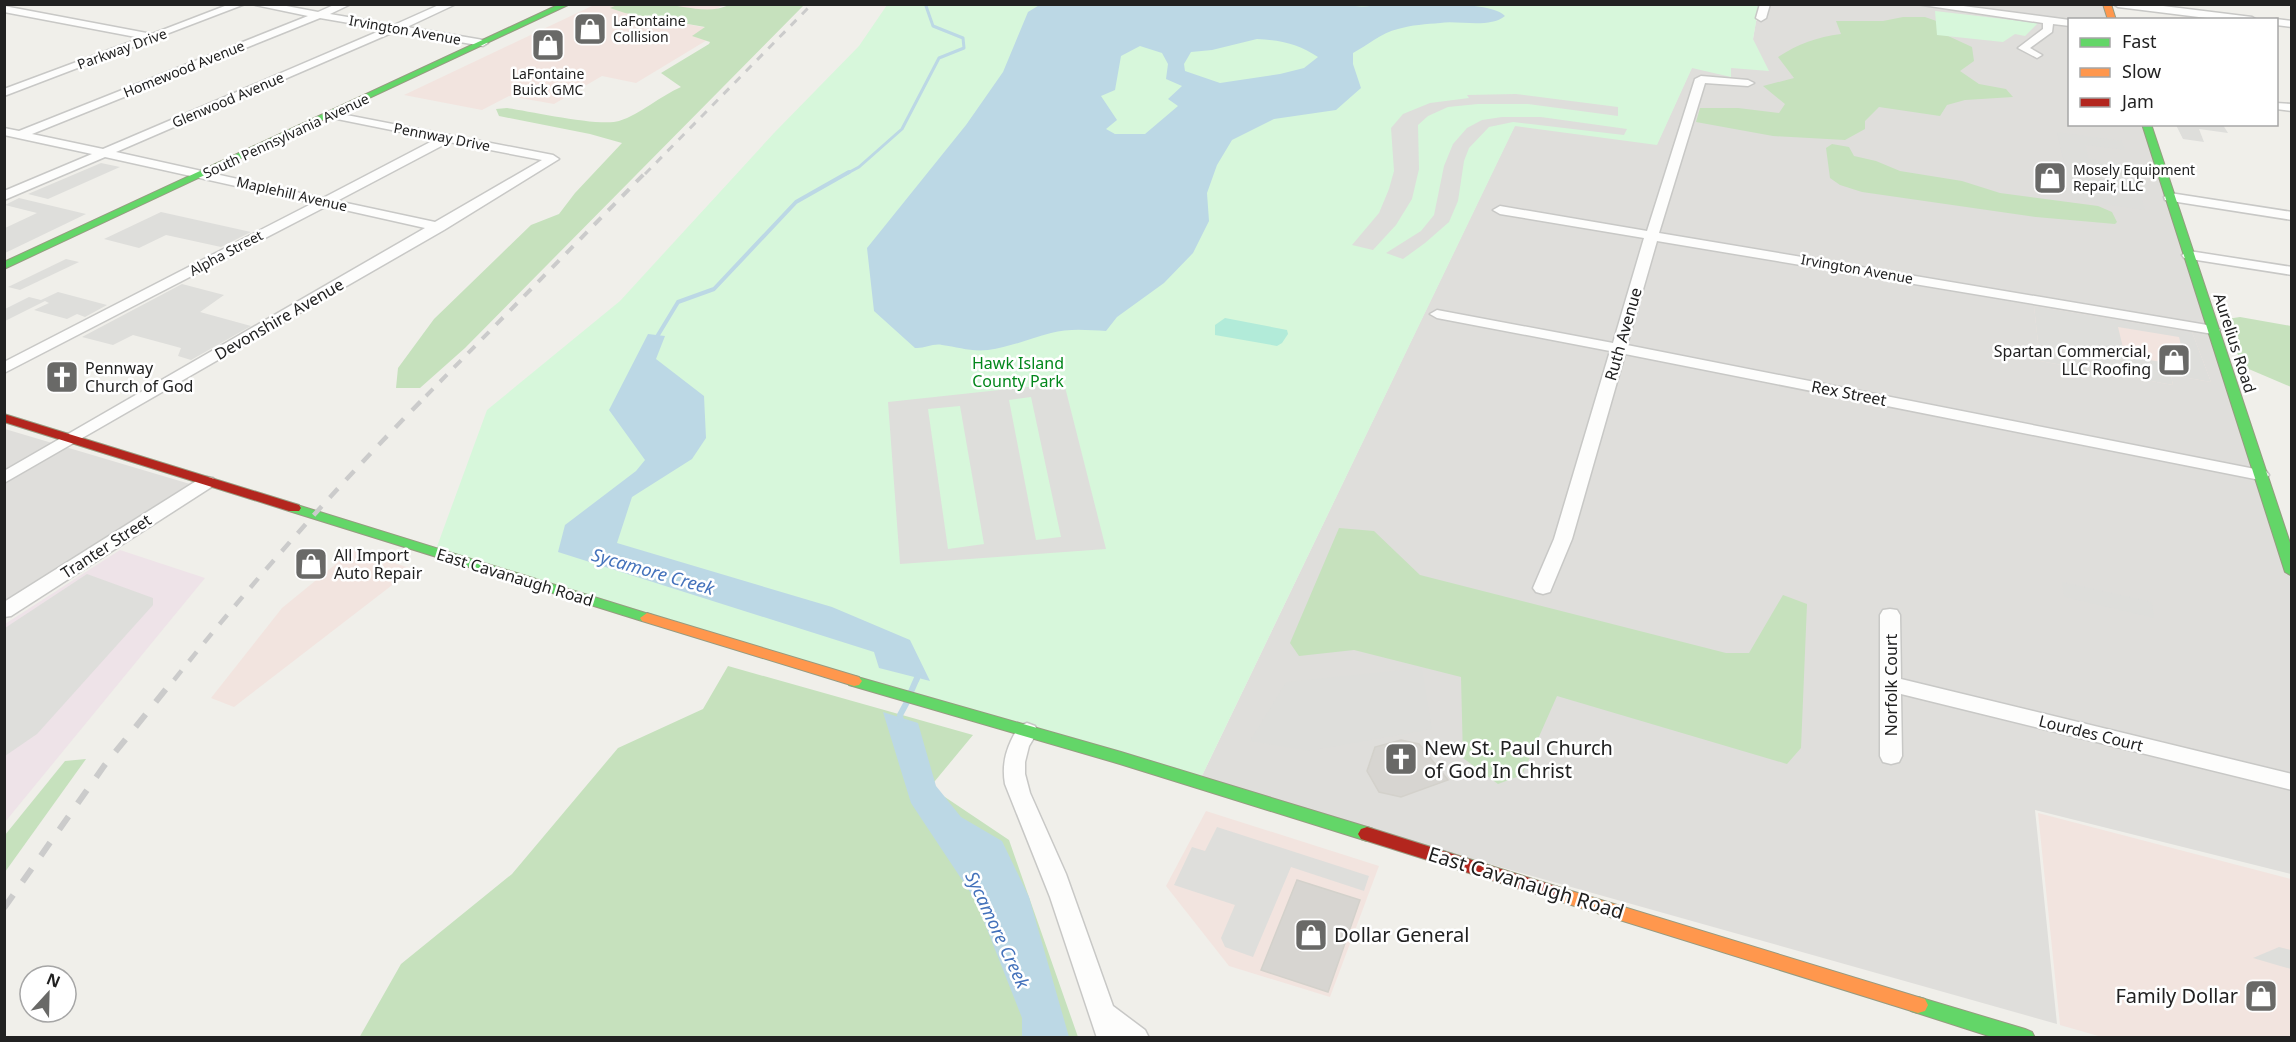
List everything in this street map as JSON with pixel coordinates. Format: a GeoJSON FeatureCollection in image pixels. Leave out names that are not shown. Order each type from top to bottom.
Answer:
{"type":"FeatureCollection","features":[{"type":"Feature","properties":{"kind":"street"},"geometry":{"type":"LineString","coordinates":[[4,21],[53,4]]}},
{"type":"Feature","properties":{"kind":"street","name":"Parkway Drive"},"geometry":{"type":"LineString","coordinates":[[4,93],[240,4]]}},
{"type":"Feature","properties":{"kind":"street","name":"Irvington Avenue"},"geometry":{"type":"LineString","coordinates":[[256,4],[483,44]]}},
{"type":"Feature","properties":{"kind":"street","name":"Homewood Avenue"},"geometry":{"type":"LineString","coordinates":[[21,134],[346,4]]}},
{"type":"Feature","properties":{"kind":"street","name":"Glenwood Avenue"},"geometry":{"type":"LineString","coordinates":[[4,196],[451,4]]}},
{"type":"Feature","properties":{"kind":"street","name":"South Pennsylvania Avenue"},"geometry":{"type":"LineString","coordinates":[[4,266],[567,4]]}},
{"type":"Feature","properties":{"kind":"street"},"geometry":{"type":"LineString","coordinates":[[1761,18],[1765,4]]}},
{"type":"Feature","properties":{"kind":"street"},"geometry":{"type":"LineString","coordinates":[[1921,4],[2068,23]]}},
{"type":"Feature","properties":{"kind":"street"},"geometry":{"type":"LineString","coordinates":[[2118,4],[2236,18]]}},
{"type":"Feature","properties":{"kind":"street"},"geometry":{"type":"LineString","coordinates":[[4,9],[154,37]]}},
{"type":"Feature","properties":{"kind":"street"},"geometry":{"type":"LineString","coordinates":[[2037,56],[2023,48],[2048,30],[2048,21]]}},
{"type":"Feature","properties":{"kind":"street","name":"Ruth Avenue"},"geometry":{"type":"LineString","coordinates":[[1543,588],[1563,539],[1652,234],[1701,79],[1748,83]]}},
{"type":"Feature","properties":{"kind":"street","name":"Pennway Drive"},"geometry":{"type":"LineString","coordinates":[[331,115],[553,159]]}},
{"type":"Feature","properties":{"kind":"street","name":"Aurelius Road"},"geometry":{"type":"LineString","coordinates":[[2147,126],[2260,475],[2286,539],[2292,572]]}},
{"type":"Feature","properties":{"kind":"street","name":"Maplehill Avenue"},"geometry":{"type":"LineString","coordinates":[[4,130],[439,227]]}},
{"type":"Feature","properties":{"kind":"street","name":"Alpha Street"},"geometry":{"type":"LineString","coordinates":[[4,368],[448,138]]}},
{"type":"Feature","properties":{"kind":"street","name":"Devonshire Avenue"},"geometry":{"type":"LineString","coordinates":[[4,478],[553,159]]}},
{"type":"Feature","properties":{"kind":"street"},"geometry":{"type":"LineString","coordinates":[[2170,197],[2292,216]]}},
{"type":"Feature","properties":{"kind":"street","name":"Irvington Avenue"},"geometry":{"type":"LineString","coordinates":[[1500,210],[2213,330]]}},
{"type":"Feature","properties":{"kind":"street"},"geometry":{"type":"LineString","coordinates":[[2189,255],[2292,270]]}},
{"type":"Feature","properties":{"kind":"street","name":"Rex Street"},"geometry":{"type":"LineString","coordinates":[[1437,314],[2260,475]]}},
{"type":"Feature","properties":{"kind":"street","name":"East Cavanaugh Road"},"geometry":{"type":"LineString","coordinates":[[4,418],[797,665],[1121,758],[2025,1038]]}},
{"type":"Feature","properties":{"kind":"street","name":"Tranter Street"},"geometry":{"type":"LineString","coordinates":[[4,611],[207,482]]}},
{"type":"Feature","properties":{"kind":"street","name":"Norfolk Court"},"geometry":{"type":"LineString","coordinates":[[1890,615],[1891,756]]}},
{"type":"Feature","properties":{"kind":"street","name":"Lourdes Court"},"geometry":{"type":"LineString","coordinates":[[1891,684],[2292,782]]}},
{"type":"Feature","properties":{"kind":"street"},"geometry":{"type":"LineString","coordinates":[[1027,731],[1016,749],[1014,772],[1017,788],[1055,876],[1106,1025],[1136,1038]]}},
{"type":"Feature","properties":{"kind":"shaded area"},"geometry":{"type":"Polygon","coordinates":[[[594,5],[724,5],[687,24],[722,31],[636,83],[602,76],[554,104],[509,96],[482,110],[404,95],[594,5]]]}},
{"type":"Feature","properties":{"kind":"shaded area"},"geometry":{"type":"Polygon","coordinates":[[[1765,5],[2107,5],[2112,18],[2068,18],[2068,126],[2146,126],[2291,572],[2291,874],[2035,810],[2057,1024],[1199,782],[1515,125],[1657,144],[1692,67],[1731,76],[1731,68],[1753,39],[1756,21],[1761,17],[1765,5]]]}},
{"type":"Feature","properties":{"kind":"shaded area"},"geometry":{"type":"Polygon","coordinates":[[[1516,94],[1618,107],[1618,116],[1528,104],[1478,104],[1448,107],[1428,116],[1418,125],[1419,169],[1412,199],[1396,225],[1373,250],[1352,245],[1379,213],[1389,189],[1394,171],[1391,128],[1403,114],[1430,103],[1469,98],[1467,95],[1516,94]]]}},
{"type":"Feature","properties":{"kind":"shaded area"},"geometry":{"type":"Polygon","coordinates":[[[1502,117],[1541,117],[1627,129],[1624,135],[1513,122],[1489,127],[1469,148],[1464,161],[1458,201],[1449,222],[1403,259],[1386,253],[1421,231],[1434,215],[1444,166],[1453,144],[1467,128],[1482,120],[1502,117]]]}},
{"type":"Feature","properties":{"kind":"shaded area"},"geometry":{"type":"Polygon","coordinates":[[[2176,126],[2224,126],[2228,133],[2199,129],[2204,142],[2183,139],[2176,126]]]}},
{"type":"Feature","properties":{"kind":"shaded area"},"geometry":{"type":"Polygon","coordinates":[[[2057,132],[2122,141],[2125,150],[2085,145],[2089,159],[2131,165],[2145,210],[2073,200],[2057,132]]]}},
{"type":"Feature","properties":{"kind":"shaded area"},"geometry":{"type":"Polygon","coordinates":[[[101,163],[120,167],[48,199],[28,194],[101,163]]]}},
{"type":"Feature","properties":{"kind":"shaded area"},"geometry":{"type":"Polygon","coordinates":[[[19,198],[86,214],[5,253],[5,228],[37,213],[5,205],[19,198]]]}},
{"type":"Feature","properties":{"kind":"shaded area"},"geometry":{"type":"Polygon","coordinates":[[[161,212],[251,232],[221,247],[166,235],[139,248],[104,239],[161,212]]]}},
{"type":"Feature","properties":{"kind":"shaded area"},"geometry":{"type":"Polygon","coordinates":[[[66,259],[79,262],[20,290],[8,287],[66,259]]]}},
{"type":"Feature","properties":{"kind":"shaded area"},"geometry":{"type":"Polygon","coordinates":[[[182,284],[224,295],[200,312],[251,326],[191,360],[178,356],[181,348],[133,335],[113,345],[82,337],[182,284]]]}},
{"type":"Feature","properties":{"kind":"shaded area"},"geometry":{"type":"Polygon","coordinates":[[[58,292],[107,305],[85,317],[77,314],[67,319],[34,310],[49,303],[45,301],[5,321],[5,309],[29,297],[41,300],[58,292]]]}},
{"type":"Feature","properties":{"kind":"shaded area"},"geometry":{"type":"Polygon","coordinates":[[[2034,306],[2192,332],[2211,382],[2171,375],[2173,385],[2040,361],[2034,306]]]}},
{"type":"Feature","properties":{"kind":"shaded area"},"geometry":{"type":"Polygon","coordinates":[[[2034,306],[2192,332],[2211,382],[2171,375],[2173,385],[2040,361],[2034,306]],[[2118,327],[2125,356],[2186,366],[2179,337],[2118,327]]]}},
{"type":"Feature","properties":{"kind":"shaded area"},"geometry":{"type":"Polygon","coordinates":[[[1064,383],[1106,549],[900,564],[888,402],[1064,383]],[[1031,397],[1009,400],[1036,540],[1061,537],[1031,397]],[[960,406],[928,409],[948,549],[984,544],[960,406]]]}},
{"type":"Feature","properties":{"kind":"shaded area"},"geometry":{"type":"Polygon","coordinates":[[[5,429],[190,484],[5,602],[5,429]]]}},
{"type":"Feature","properties":{"kind":"shaded area"},"geometry":{"type":"Polygon","coordinates":[[[120,550],[205,578],[5,822],[5,624],[120,550]]]}},
{"type":"Feature","properties":{"kind":"shaded area"},"geometry":{"type":"Polygon","coordinates":[[[353,550],[413,569],[234,707],[211,698],[282,608],[353,550]]]}},
{"type":"Feature","properties":{"kind":"shaded area"},"geometry":{"type":"Polygon","coordinates":[[[87,574],[153,598],[153,605],[37,734],[5,756],[5,628],[87,574]]]}},
{"type":"Feature","properties":{"kind":"shaded area"},"geometry":{"type":"Polygon","coordinates":[[[2062,582],[2152,602],[2154,618],[2064,597],[2062,582]]]}},
{"type":"Feature","properties":{"kind":"shaded area"},"geometry":{"type":"Polygon","coordinates":[[[1422,668],[1432,729],[1309,751],[1250,741],[1286,682],[1422,668]]]}},
{"type":"Feature","properties":{"kind":"shaded area"},"geometry":{"type":"Polygon","coordinates":[[[1206,811],[1379,866],[1330,997],[1229,966],[1166,886],[1206,811]]]}},
{"type":"Feature","properties":{"kind":"shaded area"},"geometry":{"type":"Polygon","coordinates":[[[2038,813],[2291,879],[2291,1037],[2102,1037],[2060,1025],[2038,813]]]}},
{"type":"Feature","properties":{"kind":"shaded area"},"geometry":{"type":"Polygon","coordinates":[[[1217,827],[1369,876],[1364,891],[1291,867],[1253,957],[1225,947],[1221,938],[1235,905],[1174,885],[1192,847],[1205,851],[1217,827]]]}},
{"type":"Feature","properties":{"kind":"shaded area"},"geometry":{"type":"Polygon","coordinates":[[[2279,947],[2291,950],[2291,969],[2253,958],[2279,947]]]}},
{"type":"Feature","properties":{"kind":"green space"},"geometry":{"type":"Polygon","coordinates":[[[660,4],[712,9],[729,5],[804,5],[465,348],[420,388],[396,388],[398,368],[434,319],[531,225],[559,214],[575,193],[622,143],[590,134],[499,116],[496,109],[507,108],[597,122],[619,121],[681,87],[661,73],[710,42],[692,36],[705,27],[625,13],[610,8],[617,5],[660,4]]]}},
{"type":"Feature","properties":{"kind":"green space","name":"Hawk Island County Park"},"geometry":{"type":"Polygon","coordinates":[[[887,5],[1759,5],[1753,39],[1769,71],[1731,68],[1731,77],[1692,68],[1657,145],[1515,126],[1199,782],[435,552],[487,410],[620,301],[774,133],[859,46],[887,5]]]}},
{"type":"Feature","properties":{"kind":"green space"},"geometry":{"type":"Polygon","coordinates":[[[1935,11],[2038,23],[2025,36],[2015,34],[2003,42],[1937,35],[1935,11]]]}},
{"type":"Feature","properties":{"kind":"green space"},"geometry":{"type":"Polygon","coordinates":[[[1903,17],[1925,17],[1945,24],[1946,35],[1972,47],[1974,61],[1960,71],[1979,84],[2006,89],[2013,97],[1965,100],[1947,105],[1940,116],[1879,107],[1865,121],[1865,129],[1845,140],[1773,136],[1696,122],[1700,108],[1738,108],[1779,113],[1785,104],[1763,86],[1794,78],[1778,57],[1808,42],[1841,34],[1836,21],[1883,21],[1903,17]]]}},
{"type":"Feature","properties":{"kind":"green space"},"geometry":{"type":"Polygon","coordinates":[[[1832,144],[1849,147],[1854,156],[1876,161],[1900,171],[1962,181],[2000,193],[2098,206],[2112,212],[2117,222],[2115,224],[2036,217],[1862,192],[1840,185],[1830,178],[1826,148],[1832,144]]]}},
{"type":"Feature","properties":{"kind":"green space"},"geometry":{"type":"Polygon","coordinates":[[[2240,317],[2291,326],[2291,387],[2244,367],[2221,320],[2240,317]]]}},
{"type":"Feature","properties":{"kind":"green space"},"geometry":{"type":"Polygon","coordinates":[[[1225,318],[1287,330],[1288,334],[1277,346],[1215,335],[1215,325],[1225,318]]]}},
{"type":"Feature","properties":{"kind":"green space"},"geometry":{"type":"Polygon","coordinates":[[[1339,528],[1374,531],[1420,575],[1726,653],[1749,653],[1783,595],[1807,604],[1801,748],[1787,764],[1557,696],[1522,775],[1498,784],[1463,758],[1461,677],[1354,650],[1299,656],[1290,643],[1339,528]]]}},
{"type":"Feature","properties":{"kind":"green space"},"geometry":{"type":"Polygon","coordinates":[[[728,666],[973,735],[930,787],[1009,840],[1078,1037],[359,1038],[401,964],[512,874],[618,748],[703,709],[728,666]]]}},
{"type":"Feature","properties":{"kind":"green space"},"geometry":{"type":"Polygon","coordinates":[[[86,759],[5,872],[5,835],[65,761],[86,759]]]}},
{"type":"Feature","properties":{"kind":"water"},"geometry":{"type":"Polygon","coordinates":[[[1041,4],[1348,4],[1362,6],[1448,4],[1483,7],[1505,16],[1491,22],[1424,24],[1386,33],[1353,53],[1353,64],[1361,88],[1336,110],[1274,119],[1232,140],[1217,165],[1207,193],[1209,221],[1193,253],[1164,283],[1117,317],[1106,331],[1058,331],[988,350],[970,350],[939,345],[915,348],[874,311],[867,248],[966,125],[1003,72],[1028,12],[1041,4]],[[1257,39],[1212,50],[1191,52],[1184,64],[1185,71],[1220,83],[1304,68],[1318,57],[1289,44],[1257,39]],[[1140,46],[1121,56],[1115,90],[1101,96],[1117,120],[1106,129],[1115,134],[1145,134],[1178,106],[1168,99],[1182,86],[1166,79],[1168,64],[1162,53],[1140,46]]]}},
{"type":"Feature","properties":{"kind":"water"},"geometry":{"type":"Polygon","coordinates":[[[648,334],[665,336],[656,359],[704,396],[706,438],[692,459],[632,497],[617,543],[832,607],[910,640],[930,681],[879,668],[874,652],[558,552],[565,525],[636,471],[645,460],[609,410],[648,334]]]}},
{"type":"Feature","properties":{"kind":"water"},"geometry":{"type":"Polygon","coordinates":[[[883,712],[918,723],[936,786],[961,817],[1002,841],[1029,897],[1069,1037],[1022,1037],[1022,1018],[976,901],[911,803],[883,712]]]}},
{"type":"Feature","properties":{"kind":"building","name":"New St. Paul Church of God In Christ"},"geometry":{"type":"Polygon","coordinates":[[[1401,740],[1419,744],[1448,780],[1401,797],[1379,792],[1367,771],[1375,747],[1401,740]]]}},
{"type":"Feature","properties":{"kind":"building","name":"Dollar General"},"geometry":{"type":"Polygon","coordinates":[[[1297,880],[1360,900],[1328,992],[1261,970],[1297,880]]]}},
{"type":"Feature","properties":{"kind":"waterway","name":"Sycamore Creek"},"geometry":{"type":"LineString","coordinates":[[846,174],[859,167],[902,129],[939,58],[964,48],[963,38],[933,26],[926,6],[928,4]]}},
{"type":"Feature","properties":{"kind":"waterway","name":"Sycamore Creek"},"geometry":{"type":"LineString","coordinates":[[655,340],[678,302],[714,289],[796,202],[849,172]]}},
{"type":"Feature","properties":{"kind":"waterway","name":"Sycamore Creek"},"geometry":{"type":"LineString","coordinates":[[917,680],[919,674]]}},
{"type":"Feature","properties":{"kind":"waterway","name":"Sycamore Creek"},"geometry":{"type":"LineString","coordinates":[[910,694],[917,678]]}},
{"type":"Feature","properties":{"kind":"waterway","name":"Sycamore Creek"},"geometry":{"type":"LineString","coordinates":[[901,722],[900,715],[907,702]]}},
{"type":"Feature","properties":{"kind":"railway"},"geometry":{"type":"LineString","coordinates":[[645,174],[812,4]]}},
{"type":"Feature","properties":{"kind":"railway"},"geometry":{"type":"LineString","coordinates":[[426,396],[646,172]]}},
{"type":"Feature","properties":{"kind":"railway"},"geometry":{"type":"LineString","coordinates":[[174,680],[297,534],[428,394]]}},
{"type":"Feature","properties":{"kind":"railway"},"geometry":{"type":"LineString","coordinates":[[4,908],[104,766],[175,678]]}},
{"type":"Feature","properties":{"kind":"traffic: fast"},"geometry":{"type":"LineString","coordinates":[[4,266],[567,4]]}},
{"type":"Feature","properties":{"kind":"traffic: fast"},"geometry":{"type":"LineString","coordinates":[[2147,126],[2292,572]]}},
{"type":"Feature","properties":{"kind":"traffic: fast"},"geometry":{"type":"LineString","coordinates":[[294,508],[647,618]]}},
{"type":"Feature","properties":{"kind":"traffic: fast"},"geometry":{"type":"LineString","coordinates":[[854,681],[1121,758],[1367,834]]}},
{"type":"Feature","properties":{"kind":"traffic: fast"},"geometry":{"type":"LineString","coordinates":[[1918,1005],[2025,1038]]}},
{"type":"Feature","properties":{"kind":"traffic: slow"},"geometry":{"type":"LineString","coordinates":[[2107,4],[2111,18]]}},
{"type":"Feature","properties":{"kind":"traffic: slow"},"geometry":{"type":"LineString","coordinates":[[647,618],[854,681]]}},
{"type":"Feature","properties":{"kind":"traffic: slow"},"geometry":{"type":"LineString","coordinates":[[1555,893],[1918,1005]]}},
{"type":"Feature","properties":{"kind":"traffic: jam"},"geometry":{"type":"LineString","coordinates":[[4,418],[294,508]]}},
{"type":"Feature","properties":{"kind":"traffic: jam"},"geometry":{"type":"LineString","coordinates":[[1367,834],[1555,893]]}},
{"type":"Feature","properties":{"kind":"place","name":"LaFontaine Collision"},"geometry":{"type":"Point","coordinates":[590,29]}},
{"type":"Feature","properties":{"kind":"place","name":"LaFontaine Buick GMC"},"geometry":{"type":"Point","coordinates":[548,45]}},
{"type":"Feature","properties":{"kind":"place","name":"Mosely Equipment Repair, LLC"},"geometry":{"type":"Point","coordinates":[2050,178]}},
{"type":"Feature","properties":{"kind":"place","name":"Spartan Commercial, LLC Roofing"},"geometry":{"type":"Point","coordinates":[2174,360]}},
{"type":"Feature","properties":{"kind":"place","name":"Pennway Church of God"},"geometry":{"type":"Point","coordinates":[62,377]}},
{"type":"Feature","properties":{"kind":"place","name":"All Import Auto Repair"},"geometry":{"type":"Point","coordinates":[311,564]}},
{"type":"Feature","properties":{"kind":"place","name":"New St. Paul Church of God In Christ"},"geometry":{"type":"Point","coordinates":[1401,759]}},
{"type":"Feature","properties":{"kind":"place","name":"Dollar General"},"geometry":{"type":"Point","coordinates":[1311,935]}},
{"type":"Feature","properties":{"kind":"place","name":"Family Dollar"},"geometry":{"type":"Point","coordinates":[2261,996]}}]}
